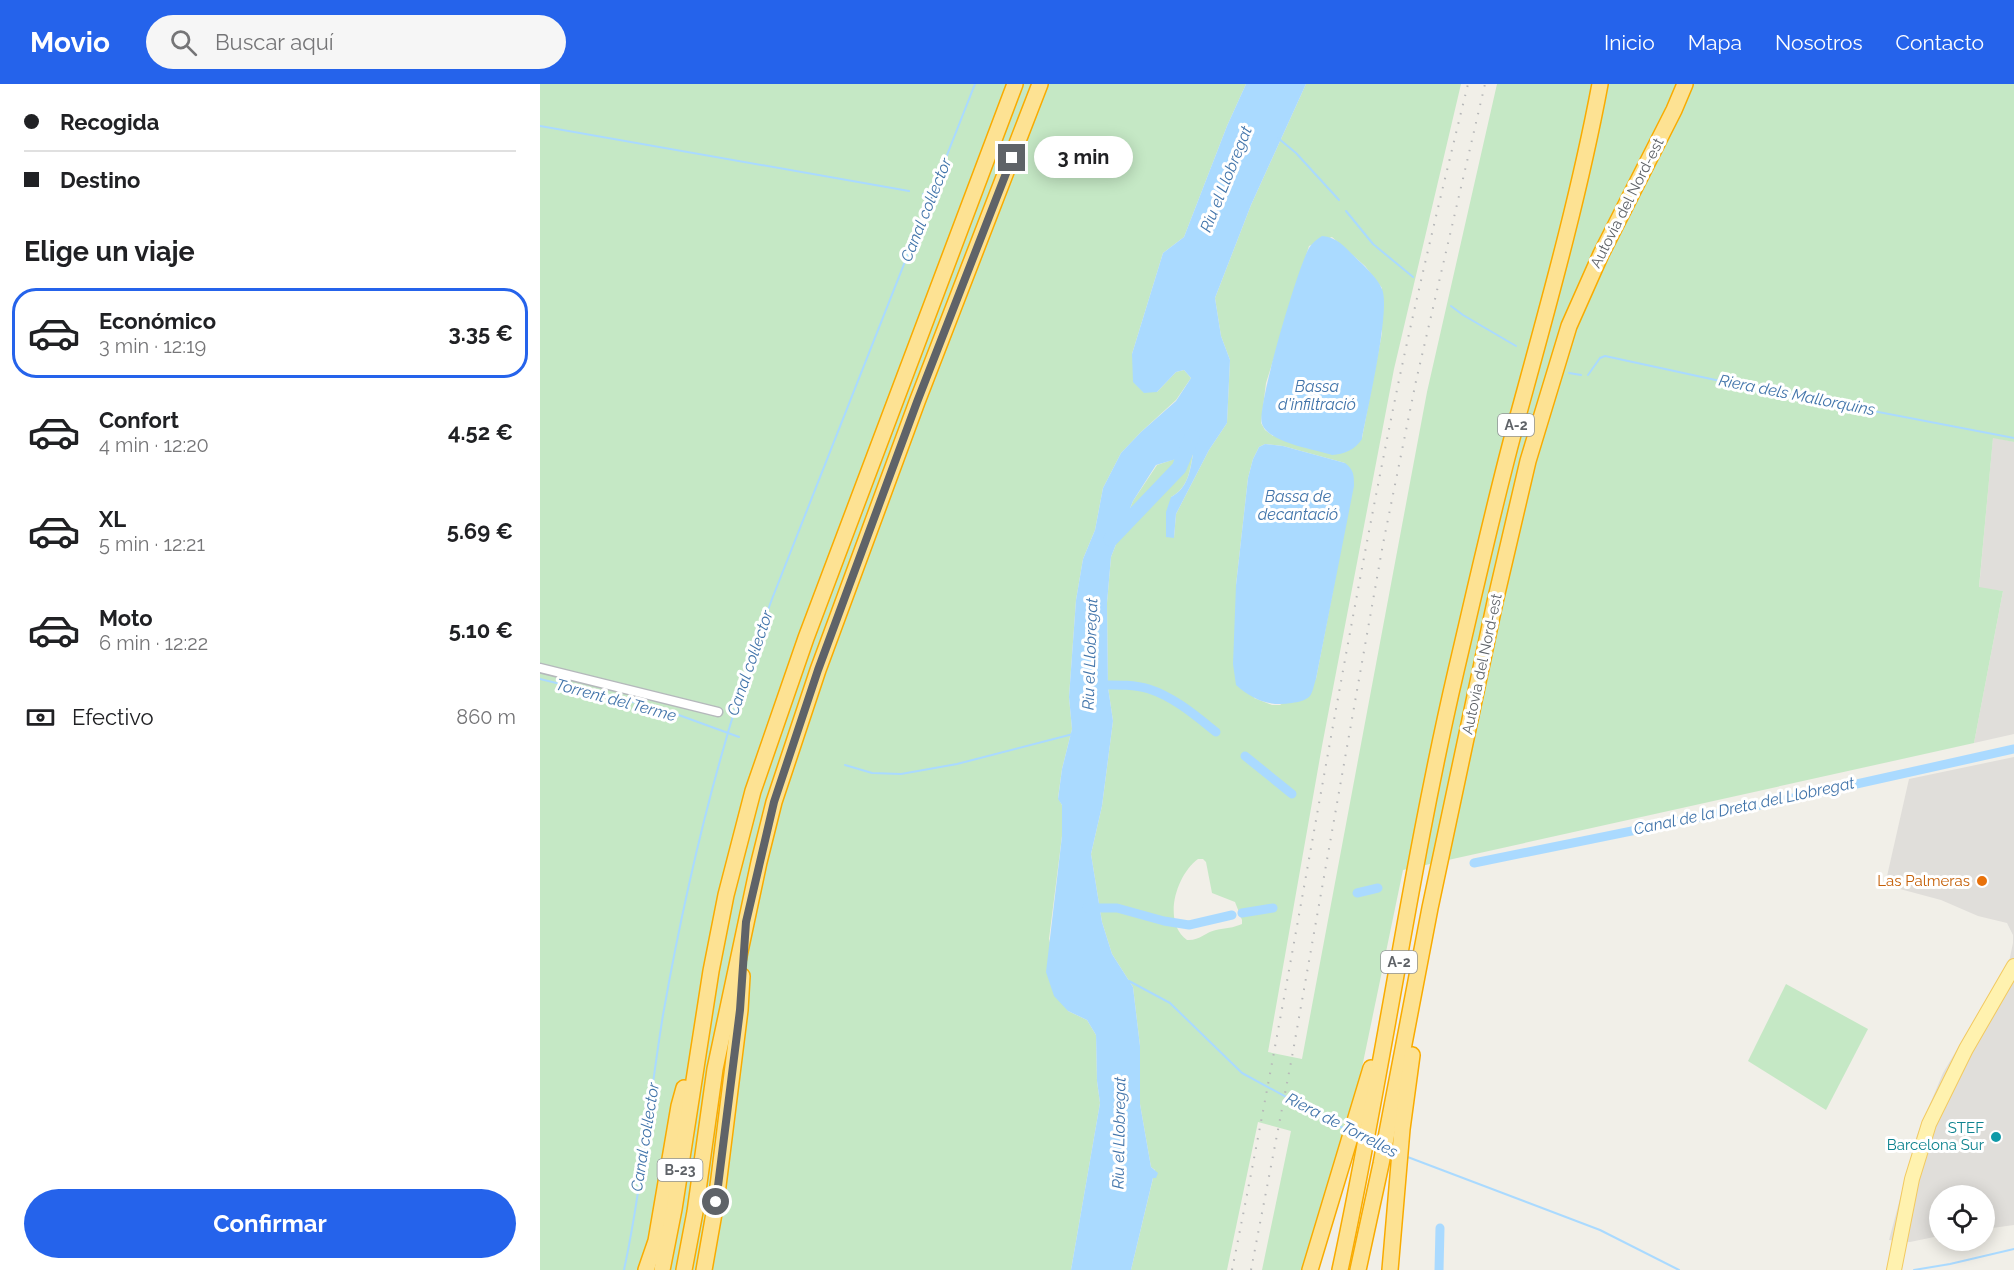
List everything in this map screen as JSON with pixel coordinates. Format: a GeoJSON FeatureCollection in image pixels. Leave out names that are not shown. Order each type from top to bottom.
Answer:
{"type":"FeatureCollection","features":[{"type":"Feature","properties":{"kind":"highway","name":"B-23"},"geometry":{"type":"LineString","coordinates":[[662,1270],[674,1209],[711,971],[726,895],[753,791],[806,638],[1015,84]]}},
{"type":"Feature","properties":{"kind":"highway","name":"B-23"},"geometry":{"type":"LineString","coordinates":[[684,1270],[695,1212],[715,1069],[774,802],[818,670],[917,402],[1040,84]]}},
{"type":"Feature","properties":{"kind":"highway","name":"Autovia del Nord-est"},"geometry":{"type":"LineString","coordinates":[[1366,1113],[1375,1053],[1385,1039],[1455,674],[1518,418],[1562,257],[1589,143],[1600,84]]}},
{"type":"Feature","properties":{"kind":"highway","name":"Autovia del Nord-est"},"geometry":{"type":"LineString","coordinates":[[1358,1270],[1381,1164],[1395,1126],[1430,908],[1495,602],[1528,461],[1569,326],[1590,276],[1685,84]]}},
{"type":"Feature","properties":{"kind":"highway"},"geometry":{"type":"LineString","coordinates":[[704,1270],[716,1202],[740,1010],[746,922]]}},
{"type":"Feature","properties":{"kind":"highway"},"geometry":{"type":"LineString","coordinates":[[646,1270],[656,1240],[679,1106],[698,1048]]}},
{"type":"Feature","properties":{"kind":"highway"},"geometry":{"type":"LineString","coordinates":[[1310,1270],[1348,1150],[1366,1113]]}},
{"type":"Feature","properties":{"kind":"highway"},"geometry":{"type":"LineString","coordinates":[[1340,1270],[1364,1157],[1366,1113]]}},
{"type":"Feature","properties":{"kind":"highway"},"geometry":{"type":"LineString","coordinates":[[1390,1270],[1399,1171],[1395,1126]]}},
{"type":"Feature","properties":{"kind":"highway"},"geometry":{"type":"LineString","coordinates":[[712,1270],[716,1202]]}},
{"type":"Feature","properties":{"kind":"main road"},"geometry":{"type":"LineString","coordinates":[[1894,1270],[1912,1179],[1929,1125],[1957,1065],[2014,966]]}},
{"type":"Feature","properties":{"kind":"street"},"geometry":{"type":"LineString","coordinates":[[540,668],[718,712]]}},
{"type":"Feature","properties":{"kind":"shaded area"},"geometry":{"type":"Polygon","coordinates":[[[1993,437],[2014,442],[2014,734],[1974,743],[2003,591],[1979,588],[1993,437]]]}},
{"type":"Feature","properties":{"kind":"shaded area"},"geometry":{"type":"Polygon","coordinates":[[[2014,757],[2014,1225],[1995,1228],[1995,1185],[1929,1185],[1929,1238],[1910,1242],[1889,1240],[1917,1135],[1943,1073],[2009,962],[2013,935],[2007,923],[1978,916],[1941,900],[1885,885],[1909,779],[2014,757]]]}},
{"type":"Feature","properties":{"kind":"green space"},"geometry":{"type":"Polygon","coordinates":[[[540,84],[1246,84],[1227,126],[1184,237],[1163,253],[1132,354],[1157,392],[1176,372],[1184,370],[1191,378],[1176,400],[1121,453],[1103,488],[1095,530],[1083,559],[1076,600],[1069,697],[1072,729],[1062,769],[1058,798],[1062,805],[1062,836],[1049,939],[1068,1011],[1087,1020],[1096,1035],[1100,1103],[1071,1270],[540,1270],[540,84]]]}},
{"type":"Feature","properties":{"kind":"green space"},"geometry":{"type":"Polygon","coordinates":[[[1306,84],[1461,84],[1394,369],[1322,746],[1268,1052],[1302,1059],[1427,392],[1497,84],[2014,84],[2014,442],[1993,438],[1979,587],[2003,591],[1974,743],[1403,870],[1354,1106],[1306,1270],[1262,1270],[1291,1131],[1258,1122],[1227,1270],[1131,1270],[1155,1170],[1151,1167],[1140,1104],[1140,1046],[1133,987],[1112,954],[1102,922],[1091,854],[1102,806],[1113,721],[1108,687],[1107,603],[1111,557],[1133,501],[1157,465],[1193,453],[1185,484],[1171,497],[1174,538],[1176,514],[1209,450],[1227,423],[1230,360],[1221,336],[1215,298],[1251,205],[1306,84]],[[1332,237],[1309,246],[1266,383],[1261,423],[1265,430],[1273,436],[1362,438],[1382,333],[1382,288],[1365,266],[1332,237]],[[1265,444],[1259,447],[1248,478],[1236,585],[1254,698],[1272,705],[1280,705],[1316,679],[1334,585],[1345,463],[1283,446],[1265,444]],[[1198,859],[1190,866],[1178,887],[1175,899],[1175,922],[1179,932],[1187,940],[1191,940],[1212,931],[1242,924],[1235,902],[1212,893],[1206,862],[1198,859]]]}},
{"type":"Feature","properties":{"kind":"green space"},"geometry":{"type":"Polygon","coordinates":[[[1786,984],[1868,1029],[1826,1110],[1748,1061],[1786,984]]]}},
{"type":"Feature","properties":{"kind":"water"},"geometry":{"type":"Polygon","coordinates":[[[1246,84],[1306,84],[1251,205],[1215,298],[1221,336],[1230,360],[1227,423],[1209,450],[1176,514],[1174,538],[1166,537],[1166,512],[1171,497],[1185,484],[1193,454],[1156,465],[1133,501],[1111,557],[1107,603],[1108,687],[1113,721],[1102,806],[1091,854],[1102,922],[1112,954],[1133,987],[1140,1046],[1140,1104],[1151,1167],[1158,1173],[1156,1178],[1153,1178],[1131,1270],[1071,1270],[1100,1103],[1096,1035],[1087,1020],[1068,1011],[1054,996],[1046,972],[1062,836],[1062,805],[1058,799],[1062,769],[1072,729],[1069,697],[1076,600],[1083,559],[1095,530],[1103,488],[1121,453],[1176,401],[1191,378],[1184,370],[1176,372],[1157,392],[1144,393],[1133,382],[1132,354],[1163,253],[1184,237],[1227,126],[1246,84]]]}},
{"type":"Feature","properties":{"kind":"water","name":"Bassa d'infiltració"},"geometry":{"type":"Polygon","coordinates":[[[1322,236],[1340,243],[1374,276],[1382,289],[1384,300],[1381,338],[1362,439],[1349,451],[1332,455],[1282,441],[1266,431],[1262,424],[1265,392],[1271,366],[1296,281],[1309,248],[1322,236]]]}},
{"type":"Feature","properties":{"kind":"water","name":"Bassa de decantació"},"geometry":{"type":"Polygon","coordinates":[[[1265,444],[1283,446],[1345,463],[1352,470],[1354,479],[1313,690],[1304,700],[1284,704],[1262,701],[1242,690],[1236,685],[1233,664],[1236,585],[1248,478],[1259,447],[1265,444]]]}},
{"type":"Feature","properties":{"kind":"waterway","name":"Canal col·lector"},"geometry":{"type":"LineString","coordinates":[[624,1270],[636,1207],[658,1047],[673,962],[695,857],[737,701],[772,599],[975,84]]}},
{"type":"Feature","properties":{"kind":"waterway"},"geometry":{"type":"LineString","coordinates":[[540,126],[909,191]]}},
{"type":"Feature","properties":{"kind":"waterway","name":"Riera dels Mallorquins"},"geometry":{"type":"LineString","coordinates":[[1278,138],[1296,153],[1339,200]]}},
{"type":"Feature","properties":{"kind":"waterway"},"geometry":{"type":"LineString","coordinates":[[923,194],[931,195]]}},
{"type":"Feature","properties":{"kind":"waterway","name":"Riera dels Mallorquins"},"geometry":{"type":"LineString","coordinates":[[1346,211],[1373,244],[1413,277]]}},
{"type":"Feature","properties":{"kind":"waterway","name":"Riera dels Mallorquins"},"geometry":{"type":"LineString","coordinates":[[1451,306],[1516,346]]}},
{"type":"Feature","properties":{"kind":"waterway","name":"Riera dels Mallorquins"},"geometry":{"type":"LineString","coordinates":[[1588,375],[1600,358],[1605,356],[1748,387],[2014,438]]}},
{"type":"Feature","properties":{"kind":"waterway","name":"Riera dels Mallorquins"},"geometry":{"type":"LineString","coordinates":[[1569,373],[1581,375]]}},
{"type":"Feature","properties":{"kind":"waterway","name":"Riu el Llobregat"},"geometry":{"type":"LineString","coordinates":[[1111,539],[1179,468],[1192,437]]}},
{"type":"Feature","properties":{"kind":"waterway","name":"Torrent del Terme"},"geometry":{"type":"LineString","coordinates":[[540,679],[665,710],[739,737]]}},
{"type":"Feature","properties":{"kind":"waterway","name":"Canal de la Dreta del Llobregat"},"geometry":{"type":"LineString","coordinates":[[1097,685],[1136,686],[1158,692],[1216,732]]}},
{"type":"Feature","properties":{"kind":"waterway"},"geometry":{"type":"LineString","coordinates":[[845,765],[872,773],[901,774],[957,764],[1073,734]]}},
{"type":"Feature","properties":{"kind":"waterway","name":"Canal de la Dreta del Llobregat"},"geometry":{"type":"LineString","coordinates":[[1474,863],[1780,801],[2014,749]]}},
{"type":"Feature","properties":{"kind":"waterway","name":"Canal de la Dreta del Llobregat"},"geometry":{"type":"LineString","coordinates":[[1245,756],[1292,794]]}},
{"type":"Feature","properties":{"kind":"waterway","name":"Canal de la Dreta del Llobregat"},"geometry":{"type":"LineString","coordinates":[[1357,893],[1378,888]]}},
{"type":"Feature","properties":{"kind":"waterway","name":"Canal de la Dreta del Llobregat"},"geometry":{"type":"LineString","coordinates":[[1087,908],[1117,908],[1164,921],[1189,925],[1232,915]]}},
{"type":"Feature","properties":{"kind":"waterway","name":"Canal de la Dreta del Llobregat"},"geometry":{"type":"LineString","coordinates":[[1242,913],[1273,908]]}},
{"type":"Feature","properties":{"kind":"waterway","name":"Riera de Torrelles"},"geometry":{"type":"LineString","coordinates":[[1129,981],[1170,1003],[1242,1073],[1345,1129]]}},
{"type":"Feature","properties":{"kind":"waterway","name":"Riera de Torrelles"},"geometry":{"type":"LineString","coordinates":[[1405,1156],[1600,1230],[1679,1270]]}},
{"type":"Feature","properties":{"kind":"waterway"},"geometry":{"type":"LineString","coordinates":[[1439,1270],[1440,1228]]}},
{"type":"Feature","properties":{"kind":"waterway","name":"Riera de Torrelles"},"geometry":{"type":"LineString","coordinates":[[1914,1270],[2014,1249]]}},
{"type":"Feature","properties":{"kind":"railway"},"geometry":{"type":"LineString","coordinates":[[1232,1270],[1399,380],[1468,84]]}},
{"type":"Feature","properties":{"kind":"railway"},"geometry":{"type":"LineString","coordinates":[[1251,1270],[1292,1057],[1383,544],[1416,381],[1485,84]]}},
{"type":"Feature","properties":{"kind":"place","name":"Las Palmeras"},"geometry":{"type":"Point","coordinates":[1982,881]}},
{"type":"Feature","properties":{"kind":"place","name":"STEF Barcelona Sur"},"geometry":{"type":"Point","coordinates":[1996,1137]}},
{"type":"Feature","properties":{"kind":"route"},"geometry":{"type":"LineString","coordinates":[[716,1202],[740,1010],[746,922],[774,802],[818,670],[917,402],[1012,158]]}}]}
